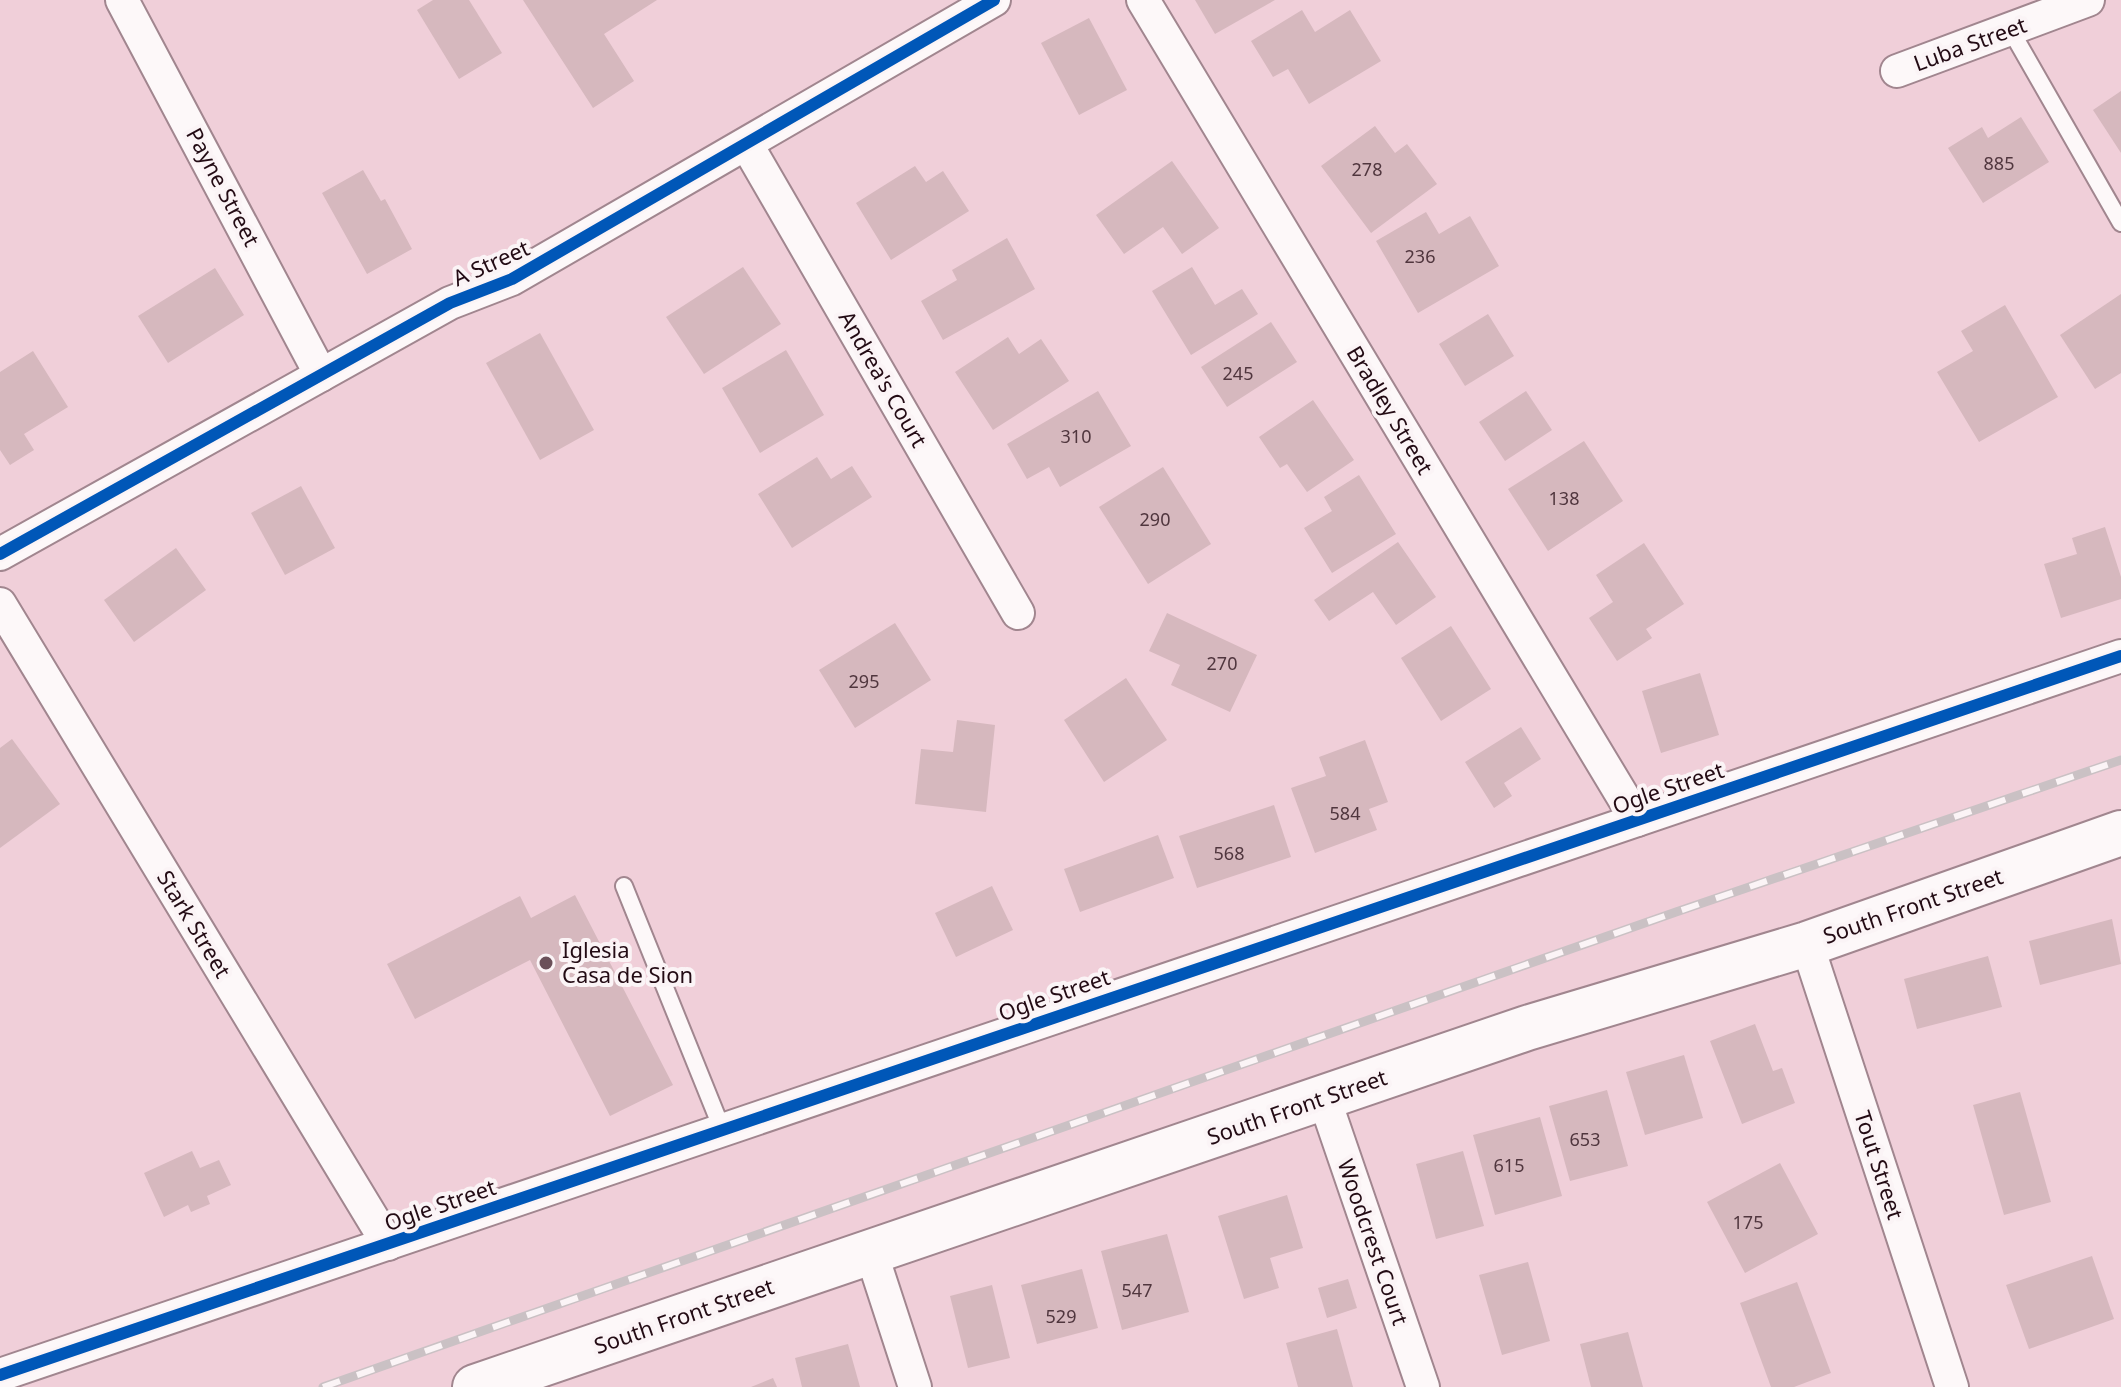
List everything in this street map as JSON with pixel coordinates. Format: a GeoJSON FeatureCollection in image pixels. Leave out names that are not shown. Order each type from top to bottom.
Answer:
{"type":"FeatureCollection","features":[{"type":"Feature","properties":{"kind":"main road","name":"South Front Street"},"geometry":{"type":"LineString","coordinates":[[475,1387],[1527,1028],[1807,944],[2121,833]]}},
{"type":"Feature","properties":{"kind":"street","name":"Payne Street"},"geometry":{"type":"LineString","coordinates":[[122,0],[321,375]]}},
{"type":"Feature","properties":{"kind":"street","name":"A Street"},"geometry":{"type":"LineString","coordinates":[[0,554],[450,303],[512,279],[994,0]]}},
{"type":"Feature","properties":{"kind":"street","name":"Bradley Street"},"geometry":{"type":"LineString","coordinates":[[1143,0],[1637,820]]}},
{"type":"Feature","properties":{"kind":"street","name":"Luba Street"},"geometry":{"type":"LineString","coordinates":[[1897,71],[2083,1]]}},
{"type":"Feature","properties":{"kind":"street","name":"Andrea's Court"},"geometry":{"type":"LineString","coordinates":[[747,145],[1018,613]]}},
{"type":"Feature","properties":{"kind":"street","name":"Stark Street"},"geometry":{"type":"LineString","coordinates":[[0,604],[388,1244]]}},
{"type":"Feature","properties":{"kind":"street","name":"Ogle Street"},"geometry":{"type":"LineString","coordinates":[[0,1375],[2121,656]]}},
{"type":"Feature","properties":{"kind":"street","name":"Tout Street"},"geometry":{"type":"LineString","coordinates":[[1807,944],[1952,1387]]}},
{"type":"Feature","properties":{"kind":"street","name":"Woodcrest Court"},"geometry":{"type":"LineString","coordinates":[[1324,1098],[1423,1387]]}},
{"type":"Feature","properties":{"kind":"street"},"geometry":{"type":"LineString","coordinates":[[871,1252],[915,1387]]}},
{"type":"Feature","properties":{"kind":"lane"},"geometry":{"type":"LineString","coordinates":[[2010,29],[2121,223]]}},
{"type":"Feature","properties":{"kind":"lane"},"geometry":{"type":"LineString","coordinates":[[624,886],[722,1129]]}},
{"type":"Feature","properties":{"kind":"building"},"geometry":{"type":"Polygon","coordinates":[[[433,0],[469,0],[502,53],[459,79],[417,10],[433,0]]]}},
{"type":"Feature","properties":{"kind":"building"},"geometry":{"type":"Polygon","coordinates":[[[523,0],[657,0],[604,34],[634,81],[593,108],[523,0]]]}},
{"type":"Feature","properties":{"kind":"building"},"geometry":{"type":"Polygon","coordinates":[[[1195,0],[1275,0],[1215,34],[1195,0]]]}},
{"type":"Feature","properties":{"kind":"building"},"geometry":{"type":"Polygon","coordinates":[[[1302,10],[1315,32],[1350,10],[1381,61],[1309,104],[1288,69],[1273,77],[1251,41],[1302,10]]]}},
{"type":"Feature","properties":{"kind":"building"},"geometry":{"type":"Polygon","coordinates":[[[1089,18],[1127,90],[1079,115],[1041,43],[1089,18]]]}},
{"type":"Feature","properties":{"kind":"building"},"geometry":{"type":"Polygon","coordinates":[[[2121,91],[2121,153],[2093,110],[2121,91]]]}},
{"type":"Feature","properties":{"kind":"building"},"geometry":{"type":"Polygon","coordinates":[[[2021,117],[2049,162],[1983,203],[1948,148],[1982,127],[1988,138],[2021,117]]]}},
{"type":"Feature","properties":{"kind":"building"},"geometry":{"type":"Polygon","coordinates":[[[1375,126],[1395,153],[1407,144],[1437,184],[1371,233],[1321,166],[1375,126]]]}},
{"type":"Feature","properties":{"kind":"building"},"geometry":{"type":"Polygon","coordinates":[[[1172,161],[1219,228],[1182,254],[1163,227],[1124,254],[1096,215],[1172,161]]]}},
{"type":"Feature","properties":{"kind":"building"},"geometry":{"type":"Polygon","coordinates":[[[915,166],[926,182],[943,171],[969,211],[891,260],[856,203],[915,166]]]}},
{"type":"Feature","properties":{"kind":"building"},"geometry":{"type":"Polygon","coordinates":[[[363,170],[381,201],[385,199],[412,249],[367,274],[322,193],[363,170]]]}},
{"type":"Feature","properties":{"kind":"building"},"geometry":{"type":"Polygon","coordinates":[[[1426,212],[1439,234],[1470,216],[1499,266],[1418,313],[1376,241],[1426,212]]]}},
{"type":"Feature","properties":{"kind":"building"},"geometry":{"type":"Polygon","coordinates":[[[1007,238],[1035,289],[943,340],[921,301],[957,280],[952,270],[1007,238]]]}},
{"type":"Feature","properties":{"kind":"building"},"geometry":{"type":"Polygon","coordinates":[[[743,267],[781,324],[704,374],[666,317],[743,267]]]}},
{"type":"Feature","properties":{"kind":"building"},"geometry":{"type":"Polygon","coordinates":[[[1192,267],[1215,305],[1242,289],[1258,314],[1191,355],[1152,291],[1192,267]]]}},
{"type":"Feature","properties":{"kind":"building"},"geometry":{"type":"Polygon","coordinates":[[[215,268],[244,315],[168,363],[138,316],[215,268]]]}},
{"type":"Feature","properties":{"kind":"building"},"geometry":{"type":"Polygon","coordinates":[[[2121,294],[2121,373],[2095,389],[2060,335],[2121,294]]]}},
{"type":"Feature","properties":{"kind":"building"},"geometry":{"type":"Polygon","coordinates":[[[2005,305],[2058,397],[1979,442],[1937,372],[1973,351],[1961,331],[2005,305]]]}},
{"type":"Feature","properties":{"kind":"building"},"geometry":{"type":"Polygon","coordinates":[[[1488,314],[1514,356],[1465,386],[1439,344],[1488,314]]]}},
{"type":"Feature","properties":{"kind":"building"},"geometry":{"type":"Polygon","coordinates":[[[1271,322],[1297,362],[1227,407],[1201,367],[1271,322]]]}},
{"type":"Feature","properties":{"kind":"building"},"geometry":{"type":"Polygon","coordinates":[[[540,333],[594,430],[540,460],[486,363],[540,333]]]}},
{"type":"Feature","properties":{"kind":"building"},"geometry":{"type":"Polygon","coordinates":[[[1008,337],[1019,354],[1041,339],[1069,381],[993,430],[955,372],[1008,337]]]}},
{"type":"Feature","properties":{"kind":"building"},"geometry":{"type":"Polygon","coordinates":[[[786,350],[824,415],[760,453],[722,388],[786,350]]]}},
{"type":"Feature","properties":{"kind":"building"},"geometry":{"type":"Polygon","coordinates":[[[33,351],[68,407],[24,434],[34,450],[10,465],[0,450],[0,372],[33,351]]]}},
{"type":"Feature","properties":{"kind":"building"},"geometry":{"type":"Polygon","coordinates":[[[1098,391],[1131,446],[1060,487],[1049,467],[1027,479],[1007,444],[1098,391]]]}},
{"type":"Feature","properties":{"kind":"building"},"geometry":{"type":"Polygon","coordinates":[[[1526,391],[1552,430],[1505,461],[1479,422],[1526,391]]]}},
{"type":"Feature","properties":{"kind":"building"},"geometry":{"type":"Polygon","coordinates":[[[1313,400],[1354,460],[1307,492],[1287,464],[1280,468],[1259,437],[1313,400]]]}},
{"type":"Feature","properties":{"kind":"building"},"geometry":{"type":"Polygon","coordinates":[[[1584,441],[1623,501],[1548,551],[1508,489],[1584,441]]]}},
{"type":"Feature","properties":{"kind":"building"},"geometry":{"type":"Polygon","coordinates":[[[817,457],[831,479],[852,466],[872,497],[792,548],[758,494],[817,457]]]}},
{"type":"Feature","properties":{"kind":"building"},"geometry":{"type":"Polygon","coordinates":[[[1163,467],[1211,544],[1148,584],[1099,507],[1163,467]]]}},
{"type":"Feature","properties":{"kind":"building"},"geometry":{"type":"Polygon","coordinates":[[[1359,475],[1396,534],[1332,573],[1304,528],[1332,511],[1324,497],[1359,475]]]}},
{"type":"Feature","properties":{"kind":"building"},"geometry":{"type":"Polygon","coordinates":[[[301,486],[335,548],[285,575],[251,513],[301,486]]]}},
{"type":"Feature","properties":{"kind":"building"},"geometry":{"type":"Polygon","coordinates":[[[2105,527],[2121,577],[2121,599],[2061,618],[2044,564],[2077,554],[2072,538],[2105,527]]]}},
{"type":"Feature","properties":{"kind":"building"},"geometry":{"type":"Polygon","coordinates":[[[1398,542],[1436,597],[1396,625],[1373,592],[1329,621],[1314,600],[1398,542]]]}},
{"type":"Feature","properties":{"kind":"building"},"geometry":{"type":"Polygon","coordinates":[[[1644,543],[1684,604],[1646,629],[1652,638],[1617,661],[1589,618],[1613,602],[1596,575],[1644,543]]]}},
{"type":"Feature","properties":{"kind":"building"},"geometry":{"type":"Polygon","coordinates":[[[176,548],[206,590],[134,642],[104,600],[176,548]]]}},
{"type":"Feature","properties":{"kind":"building"},"geometry":{"type":"Polygon","coordinates":[[[1167,613],[1257,655],[1230,712],[1171,685],[1180,665],[1149,651],[1167,613]]]}},
{"type":"Feature","properties":{"kind":"building"},"geometry":{"type":"Polygon","coordinates":[[[895,623],[931,680],[855,728],[819,670],[895,623]]]}},
{"type":"Feature","properties":{"kind":"building"},"geometry":{"type":"Polygon","coordinates":[[[1451,626],[1491,689],[1441,721],[1401,658],[1451,626]]]}},
{"type":"Feature","properties":{"kind":"building"},"geometry":{"type":"Polygon","coordinates":[[[1700,673],[1719,735],[1661,753],[1642,691],[1700,673]]]}},
{"type":"Feature","properties":{"kind":"building"},"geometry":{"type":"Polygon","coordinates":[[[1126,678],[1167,740],[1104,782],[1064,720],[1126,678]]]}},
{"type":"Feature","properties":{"kind":"building"},"geometry":{"type":"Polygon","coordinates":[[[957,720],[995,725],[986,812],[915,804],[921,749],[953,752],[957,720]]]}},
{"type":"Feature","properties":{"kind":"building"},"geometry":{"type":"Polygon","coordinates":[[[1521,727],[1541,759],[1504,783],[1512,796],[1494,808],[1465,762],[1521,727]]]}},
{"type":"Feature","properties":{"kind":"building"},"geometry":{"type":"Polygon","coordinates":[[[12,739],[60,804],[0,848],[0,748],[12,739]]]}},
{"type":"Feature","properties":{"kind":"building"},"geometry":{"type":"Polygon","coordinates":[[[1365,740],[1388,802],[1369,809],[1377,830],[1315,853],[1291,788],[1326,776],[1319,757],[1365,740]]]}},
{"type":"Feature","properties":{"kind":"building"},"geometry":{"type":"Polygon","coordinates":[[[1274,805],[1291,857],[1197,888],[1179,836],[1274,805]]]}},
{"type":"Feature","properties":{"kind":"building"},"geometry":{"type":"Polygon","coordinates":[[[1158,835],[1174,878],[1080,912],[1064,869],[1158,835]]]}},
{"type":"Feature","properties":{"kind":"building"},"geometry":{"type":"Polygon","coordinates":[[[992,886],[1013,930],[956,957],[935,913],[992,886]]]}},
{"type":"Feature","properties":{"kind":"building"},"geometry":{"type":"Polygon","coordinates":[[[575,895],[673,1085],[610,1116],[530,960],[415,1019],[387,964],[520,896],[531,918],[575,895]]]}},
{"type":"Feature","properties":{"kind":"building"},"geometry":{"type":"Polygon","coordinates":[[[2112,919],[2121,964],[2040,985],[2029,941],[2112,919]]]}},
{"type":"Feature","properties":{"kind":"building"},"geometry":{"type":"Polygon","coordinates":[[[1988,956],[2002,1007],[1917,1029],[1904,979],[1988,956]]]}},
{"type":"Feature","properties":{"kind":"building"},"geometry":{"type":"Polygon","coordinates":[[[1755,1024],[1773,1071],[1782,1068],[1795,1103],[1742,1124],[1710,1041],[1755,1024]]]}},
{"type":"Feature","properties":{"kind":"building"},"geometry":{"type":"Polygon","coordinates":[[[1684,1055],[1703,1118],[1645,1135],[1626,1072],[1684,1055]]]}},
{"type":"Feature","properties":{"kind":"building"},"geometry":{"type":"Polygon","coordinates":[[[1607,1090],[1628,1166],[1570,1181],[1549,1106],[1607,1090]]]}},
{"type":"Feature","properties":{"kind":"building"},"geometry":{"type":"Polygon","coordinates":[[[2020,1092],[2051,1202],[2004,1215],[1973,1105],[2020,1092]]]}},
{"type":"Feature","properties":{"kind":"building"},"geometry":{"type":"Polygon","coordinates":[[[1540,1117],[1562,1196],[1495,1215],[1473,1135],[1540,1117]]]}},
{"type":"Feature","properties":{"kind":"building"},"geometry":{"type":"Polygon","coordinates":[[[192,1151],[200,1168],[219,1160],[231,1185],[207,1196],[210,1204],[191,1212],[188,1205],[164,1217],[144,1173],[192,1151]]]}},
{"type":"Feature","properties":{"kind":"building"},"geometry":{"type":"Polygon","coordinates":[[[1463,1151],[1484,1226],[1436,1239],[1416,1164],[1463,1151]]]}},
{"type":"Feature","properties":{"kind":"building"},"geometry":{"type":"Polygon","coordinates":[[[1780,1163],[1818,1234],[1745,1273],[1707,1202],[1780,1163]]]}},
{"type":"Feature","properties":{"kind":"building"},"geometry":{"type":"Polygon","coordinates":[[[1287,1195],[1303,1248],[1270,1258],[1279,1288],[1244,1299],[1218,1216],[1287,1195]]]}},
{"type":"Feature","properties":{"kind":"building"},"geometry":{"type":"Polygon","coordinates":[[[1167,1234],[1189,1312],[1122,1330],[1101,1251],[1167,1234]]]}},
{"type":"Feature","properties":{"kind":"building"},"geometry":{"type":"Polygon","coordinates":[[[2092,1256],[2114,1319],[2029,1349],[2006,1285],[2092,1256]]]}},
{"type":"Feature","properties":{"kind":"building"},"geometry":{"type":"Polygon","coordinates":[[[1528,1262],[1550,1341],[1502,1355],[1479,1275],[1528,1262]]]}},
{"type":"Feature","properties":{"kind":"building"},"geometry":{"type":"Polygon","coordinates":[[[1082,1269],[1098,1328],[1037,1344],[1021,1285],[1082,1269]]]}},
{"type":"Feature","properties":{"kind":"building"},"geometry":{"type":"Polygon","coordinates":[[[1348,1279],[1357,1308],[1327,1318],[1318,1288],[1348,1279]]]}},
{"type":"Feature","properties":{"kind":"building"},"geometry":{"type":"Polygon","coordinates":[[[1797,1282],[1831,1373],[1794,1387],[1771,1387],[1740,1303],[1797,1282]]]}},
{"type":"Feature","properties":{"kind":"building"},"geometry":{"type":"Polygon","coordinates":[[[992,1285],[1010,1358],[968,1368],[950,1296],[992,1285]]]}},
{"type":"Feature","properties":{"kind":"building"},"geometry":{"type":"Polygon","coordinates":[[[1337,1329],[1353,1387],[1298,1387],[1286,1343],[1337,1329]]]}},
{"type":"Feature","properties":{"kind":"building"},"geometry":{"type":"Polygon","coordinates":[[[1628,1332],[1643,1387],[1591,1387],[1580,1344],[1628,1332]]]}},
{"type":"Feature","properties":{"kind":"building"},"geometry":{"type":"Polygon","coordinates":[[[848,1344],[860,1387],[802,1387],[795,1358],[848,1344]]]}},
{"type":"Feature","properties":{"kind":"building"},"geometry":{"type":"Polygon","coordinates":[[[773,1378],[777,1387],[751,1387],[773,1378]]]}},
{"type":"Feature","properties":{"kind":"railway"},"geometry":{"type":"LineString","coordinates":[[323,1387],[1676,912],[2121,760]]}},
{"type":"Feature","properties":{"kind":"cycle path"},"geometry":{"type":"LineString","coordinates":[[0,554],[450,303],[512,279],[994,0]]}},
{"type":"Feature","properties":{"kind":"cycle path"},"geometry":{"type":"LineString","coordinates":[[0,1375],[2121,656]]}},
{"type":"Feature","properties":{"kind":"place","name":"Iglesia Casa de Sion"},"geometry":{"type":"Point","coordinates":[546,963]}}]}
